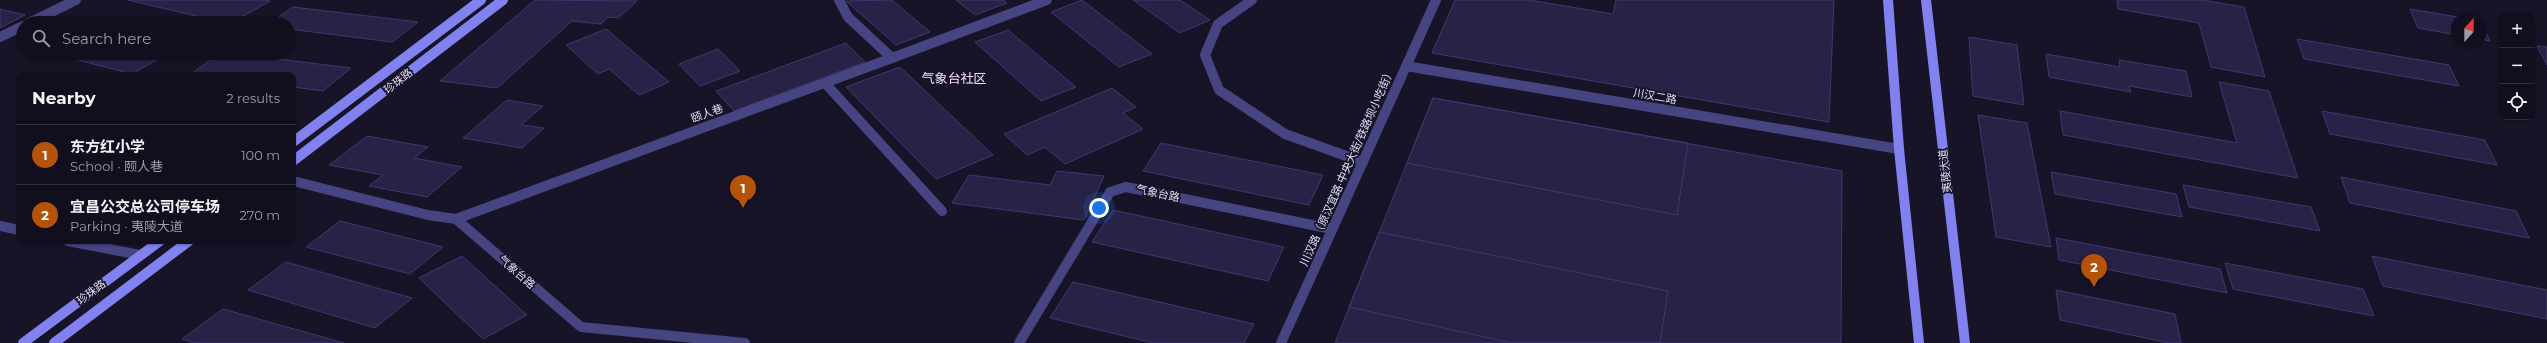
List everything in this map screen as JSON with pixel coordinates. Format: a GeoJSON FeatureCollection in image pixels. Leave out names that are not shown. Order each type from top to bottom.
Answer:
{"type":"FeatureCollection","features":[{"type":"Feature","properties":{"kind":"main road","name":"珍珠路"},"geometry":{"type":"LineString","coordinates":[[296,140],[481,0]]}},
{"type":"Feature","properties":{"kind":"main road","name":"珍珠路"},"geometry":{"type":"LineString","coordinates":[[296,160],[503,0]]}},
{"type":"Feature","properties":{"kind":"main road"},"geometry":{"type":"LineString","coordinates":[[1888,0],[1899,150],[1919,343]]}},
{"type":"Feature","properties":{"kind":"main road","name":"夷陵大道"},"geometry":{"type":"LineString","coordinates":[[1926,0],[1965,343]]}},
{"type":"Feature","properties":{"kind":"main road","name":"珍珠路"},"geometry":{"type":"LineString","coordinates":[[23,343],[156,244]]}},
{"type":"Feature","properties":{"kind":"main road","name":"珍珠路"},"geometry":{"type":"LineString","coordinates":[[54,343],[185,244]]}},
{"type":"Feature","properties":{"kind":"street"},"geometry":{"type":"LineString","coordinates":[[43,16],[76,0]]}},
{"type":"Feature","properties":{"kind":"street"},"geometry":{"type":"LineString","coordinates":[[839,0],[848,17],[892,58]]}},
{"type":"Feature","properties":{"kind":"street","name":"颐人巷"},"geometry":{"type":"LineString","coordinates":[[456,218],[1047,0]]}},
{"type":"Feature","properties":{"kind":"street"},"geometry":{"type":"LineString","coordinates":[[1252,0],[1218,24],[1205,55],[1219,90],[1285,134],[1363,162]]}},
{"type":"Feature","properties":{"kind":"street","name":"川汉路（原汉宜路·中央大街/铁路坝小吃街）"},"geometry":{"type":"LineString","coordinates":[[1280,343],[1436,0]]}},
{"type":"Feature","properties":{"kind":"street"},"geometry":{"type":"LineString","coordinates":[[0,37],[16,29]]}},
{"type":"Feature","properties":{"kind":"street","name":"川汉二路"},"geometry":{"type":"LineString","coordinates":[[1406,66],[1899,150]]}},
{"type":"Feature","properties":{"kind":"street"},"geometry":{"type":"LineString","coordinates":[[825,83],[942,211]]}},
{"type":"Feature","properties":{"kind":"street"},"geometry":{"type":"LineString","coordinates":[[296,182],[428,214],[456,218]]}},
{"type":"Feature","properties":{"kind":"street","name":"气象台路"},"geometry":{"type":"LineString","coordinates":[[1019,343],[1098,207],[1110,192],[1126,187],[1332,229]]}},
{"type":"Feature","properties":{"kind":"street","name":"气象台路"},"geometry":{"type":"LineString","coordinates":[[456,218],[581,327],[745,343]]}},
{"type":"Feature","properties":{"kind":"street"},"geometry":{"type":"LineString","coordinates":[[0,226],[16,229]]}},
{"type":"Feature","properties":{"kind":"street"},"geometry":{"type":"LineString","coordinates":[[83,244],[140,255]]}},
{"type":"Feature","properties":{"kind":"building"},"geometry":{"type":"Polygon","coordinates":[[[128,0],[270,1],[243,16],[196,16],[128,0]]]}},
{"type":"Feature","properties":{"kind":"building"},"geometry":{"type":"Polygon","coordinates":[[[535,0],[637,1],[618,18],[608,17],[601,24],[572,21],[497,88],[440,81],[535,0]]]}},
{"type":"Feature","properties":{"kind":"building"},"geometry":{"type":"Polygon","coordinates":[[[892,0],[930,32],[896,45],[846,1],[892,0]]]}},
{"type":"Feature","properties":{"kind":"building"},"geometry":{"type":"Polygon","coordinates":[[[956,0],[1003,0],[1007,3],[975,15],[956,0]]]}},
{"type":"Feature","properties":{"kind":"building"},"geometry":{"type":"Polygon","coordinates":[[[1082,0],[1152,54],[1119,67],[1051,12],[1082,0]]]}},
{"type":"Feature","properties":{"kind":"building"},"geometry":{"type":"Polygon","coordinates":[[[1133,0],[1180,0],[1210,20],[1180,33],[1133,0]]]}},
{"type":"Feature","properties":{"kind":"building"},"geometry":{"type":"Polygon","coordinates":[[[1455,0],[1529,0],[1613,14],[1616,0],[1834,0],[1829,122],[1432,53],[1455,0]]]}},
{"type":"Feature","properties":{"kind":"building"},"geometry":{"type":"Polygon","coordinates":[[[2117,0],[2202,0],[2244,7],[2265,77],[2211,67],[2199,23],[2118,9],[2117,0]]]}},
{"type":"Feature","properties":{"kind":"building"},"geometry":{"type":"Polygon","coordinates":[[[293,7],[418,22],[392,42],[296,30],[296,16],[280,16],[293,7]]]}},
{"type":"Feature","properties":{"kind":"building"},"geometry":{"type":"Polygon","coordinates":[[[0,9],[25,15],[16,16],[16,20],[0,28],[0,9]]]}},
{"type":"Feature","properties":{"kind":"building"},"geometry":{"type":"Polygon","coordinates":[[[2410,9],[2451,16],[2451,34],[2418,28],[2410,9]]]}},
{"type":"Feature","properties":{"kind":"building"},"geometry":{"type":"Polygon","coordinates":[[[606,29],[669,82],[639,95],[609,69],[598,74],[566,45],[606,29]]]}},
{"type":"Feature","properties":{"kind":"building"},"geometry":{"type":"Polygon","coordinates":[[[1008,30],[1076,87],[1041,101],[975,42],[1008,30]]]}},
{"type":"Feature","properties":{"kind":"building"},"geometry":{"type":"Polygon","coordinates":[[[1969,37],[2017,45],[2024,105],[1973,96],[1969,37]]]}},
{"type":"Feature","properties":{"kind":"building"},"geometry":{"type":"Polygon","coordinates":[[[2297,39],[2449,65],[2459,86],[2304,59],[2297,39]]]}},
{"type":"Feature","properties":{"kind":"building"},"geometry":{"type":"Polygon","coordinates":[[[846,43],[865,62],[734,111],[716,91],[846,43]]]}},
{"type":"Feature","properties":{"kind":"building"},"geometry":{"type":"Polygon","coordinates":[[[2537,46],[2547,47],[2547,65],[2537,46]]]}},
{"type":"Feature","properties":{"kind":"building"},"geometry":{"type":"Polygon","coordinates":[[[718,49],[740,71],[700,86],[679,64],[718,49]]]}},
{"type":"Feature","properties":{"kind":"building"},"geometry":{"type":"Polygon","coordinates":[[[2046,54],[2120,67],[2119,60],[2186,71],[2192,97],[2129,86],[2131,92],[2049,77],[2046,54]]]}},
{"type":"Feature","properties":{"kind":"building"},"geometry":{"type":"Polygon","coordinates":[[[78,60],[156,60],[135,72],[124,72],[78,60]]]}},
{"type":"Feature","properties":{"kind":"building"},"geometry":{"type":"Polygon","coordinates":[[[210,60],[286,60],[351,68],[323,91],[296,87],[296,72],[194,72],[210,60]]]}},
{"type":"Feature","properties":{"kind":"building"},"geometry":{"type":"Polygon","coordinates":[[[900,67],[993,155],[936,179],[846,87],[900,67]]]}},
{"type":"Feature","properties":{"kind":"building"},"geometry":{"type":"Polygon","coordinates":[[[2219,82],[2269,91],[2298,178],[2063,135],[2060,111],[2237,143],[2219,82]]]}},
{"type":"Feature","properties":{"kind":"building"},"geometry":{"type":"Polygon","coordinates":[[[1112,88],[1136,107],[1123,113],[1143,129],[1065,164],[1045,147],[1027,155],[1004,134],[1112,88]]]}},
{"type":"Feature","properties":{"kind":"building"},"geometry":{"type":"Polygon","coordinates":[[[1433,98],[1842,171],[1841,343],[1335,343],[1433,98]]]}},
{"type":"Feature","properties":{"kind":"building"},"geometry":{"type":"Polygon","coordinates":[[[1433,98],[1688,143],[1677,215],[1407,163],[1433,98]]]}},
{"type":"Feature","properties":{"kind":"building"},"geometry":{"type":"Polygon","coordinates":[[[507,100],[543,106],[521,125],[544,128],[522,148],[463,138],[507,100]]]}},
{"type":"Feature","properties":{"kind":"building"},"geometry":{"type":"Polygon","coordinates":[[[2322,111],[2485,140],[2497,165],[2330,134],[2322,111]]]}},
{"type":"Feature","properties":{"kind":"building"},"geometry":{"type":"Polygon","coordinates":[[[1978,115],[2027,123],[2051,247],[1996,237],[1978,115]]]}},
{"type":"Feature","properties":{"kind":"building"},"geometry":{"type":"Polygon","coordinates":[[[367,136],[428,147],[414,158],[462,167],[427,197],[369,186],[383,175],[329,165],[367,136]]]}},
{"type":"Feature","properties":{"kind":"building"},"geometry":{"type":"Polygon","coordinates":[[[1161,143],[1323,175],[1309,205],[1143,171],[1161,143]]]}},
{"type":"Feature","properties":{"kind":"building"},"geometry":{"type":"Polygon","coordinates":[[[1057,171],[1104,176],[1084,220],[952,203],[969,175],[1050,185],[1057,171]]]}},
{"type":"Feature","properties":{"kind":"building"},"geometry":{"type":"Polygon","coordinates":[[[2051,172],[2176,194],[2182,217],[2055,194],[2051,172]]]}},
{"type":"Feature","properties":{"kind":"building"},"geometry":{"type":"Polygon","coordinates":[[[2341,177],[2516,211],[2529,238],[2350,203],[2341,177]]]}},
{"type":"Feature","properties":{"kind":"building"},"geometry":{"type":"Polygon","coordinates":[[[2183,185],[2311,207],[2320,231],[2189,207],[2183,185]]]}},
{"type":"Feature","properties":{"kind":"building"},"geometry":{"type":"Polygon","coordinates":[[[1113,210],[1284,247],[1268,281],[1092,242],[1113,210]]]}},
{"type":"Feature","properties":{"kind":"building"},"geometry":{"type":"Polygon","coordinates":[[[340,221],[443,247],[410,274],[306,247],[340,221]]]}},
{"type":"Feature","properties":{"kind":"building"},"geometry":{"type":"Polygon","coordinates":[[[1379,232],[1668,291],[1660,343],[1512,343],[1349,307],[1379,232]]]}},
{"type":"Feature","properties":{"kind":"building"},"geometry":{"type":"Polygon","coordinates":[[[2056,238],[2220,269],[2227,293],[2059,260],[2056,238]]]}},
{"type":"Feature","properties":{"kind":"building"},"geometry":{"type":"Polygon","coordinates":[[[462,256],[527,315],[483,339],[419,278],[462,256]]]}},
{"type":"Feature","properties":{"kind":"building"},"geometry":{"type":"Polygon","coordinates":[[[2372,256],[2547,290],[2547,319],[2383,286],[2372,256]]]}},
{"type":"Feature","properties":{"kind":"building"},"geometry":{"type":"Polygon","coordinates":[[[286,262],[412,298],[375,328],[248,290],[286,262]]]}},
{"type":"Feature","properties":{"kind":"building"},"geometry":{"type":"Polygon","coordinates":[[[2225,263],[2363,289],[2374,316],[2233,289],[2225,263]]]}},
{"type":"Feature","properties":{"kind":"building"},"geometry":{"type":"Polygon","coordinates":[[[1073,282],[1254,324],[1244,343],[1153,343],[1050,318],[1073,282]]]}},
{"type":"Feature","properties":{"kind":"building"},"geometry":{"type":"Polygon","coordinates":[[[2056,290],[2175,314],[2181,343],[2169,343],[2060,320],[2056,290]]]}},
{"type":"Feature","properties":{"kind":"building"},"geometry":{"type":"Polygon","coordinates":[[[223,309],[344,343],[195,343],[182,339],[223,309]]]}},
{"type":"Feature","properties":{"kind":"place","name":"东方红小学"},"geometry":{"type":"Point","coordinates":[743,208]}},
{"type":"Feature","properties":{"kind":"place","name":"宜昌公交总公司停车场"},"geometry":{"type":"Point","coordinates":[2094,287]}},
{"type":"Feature","properties":{"kind":"district","name":"气象台社区"},"geometry":{"type":"Point","coordinates":[954,78]}}]}
